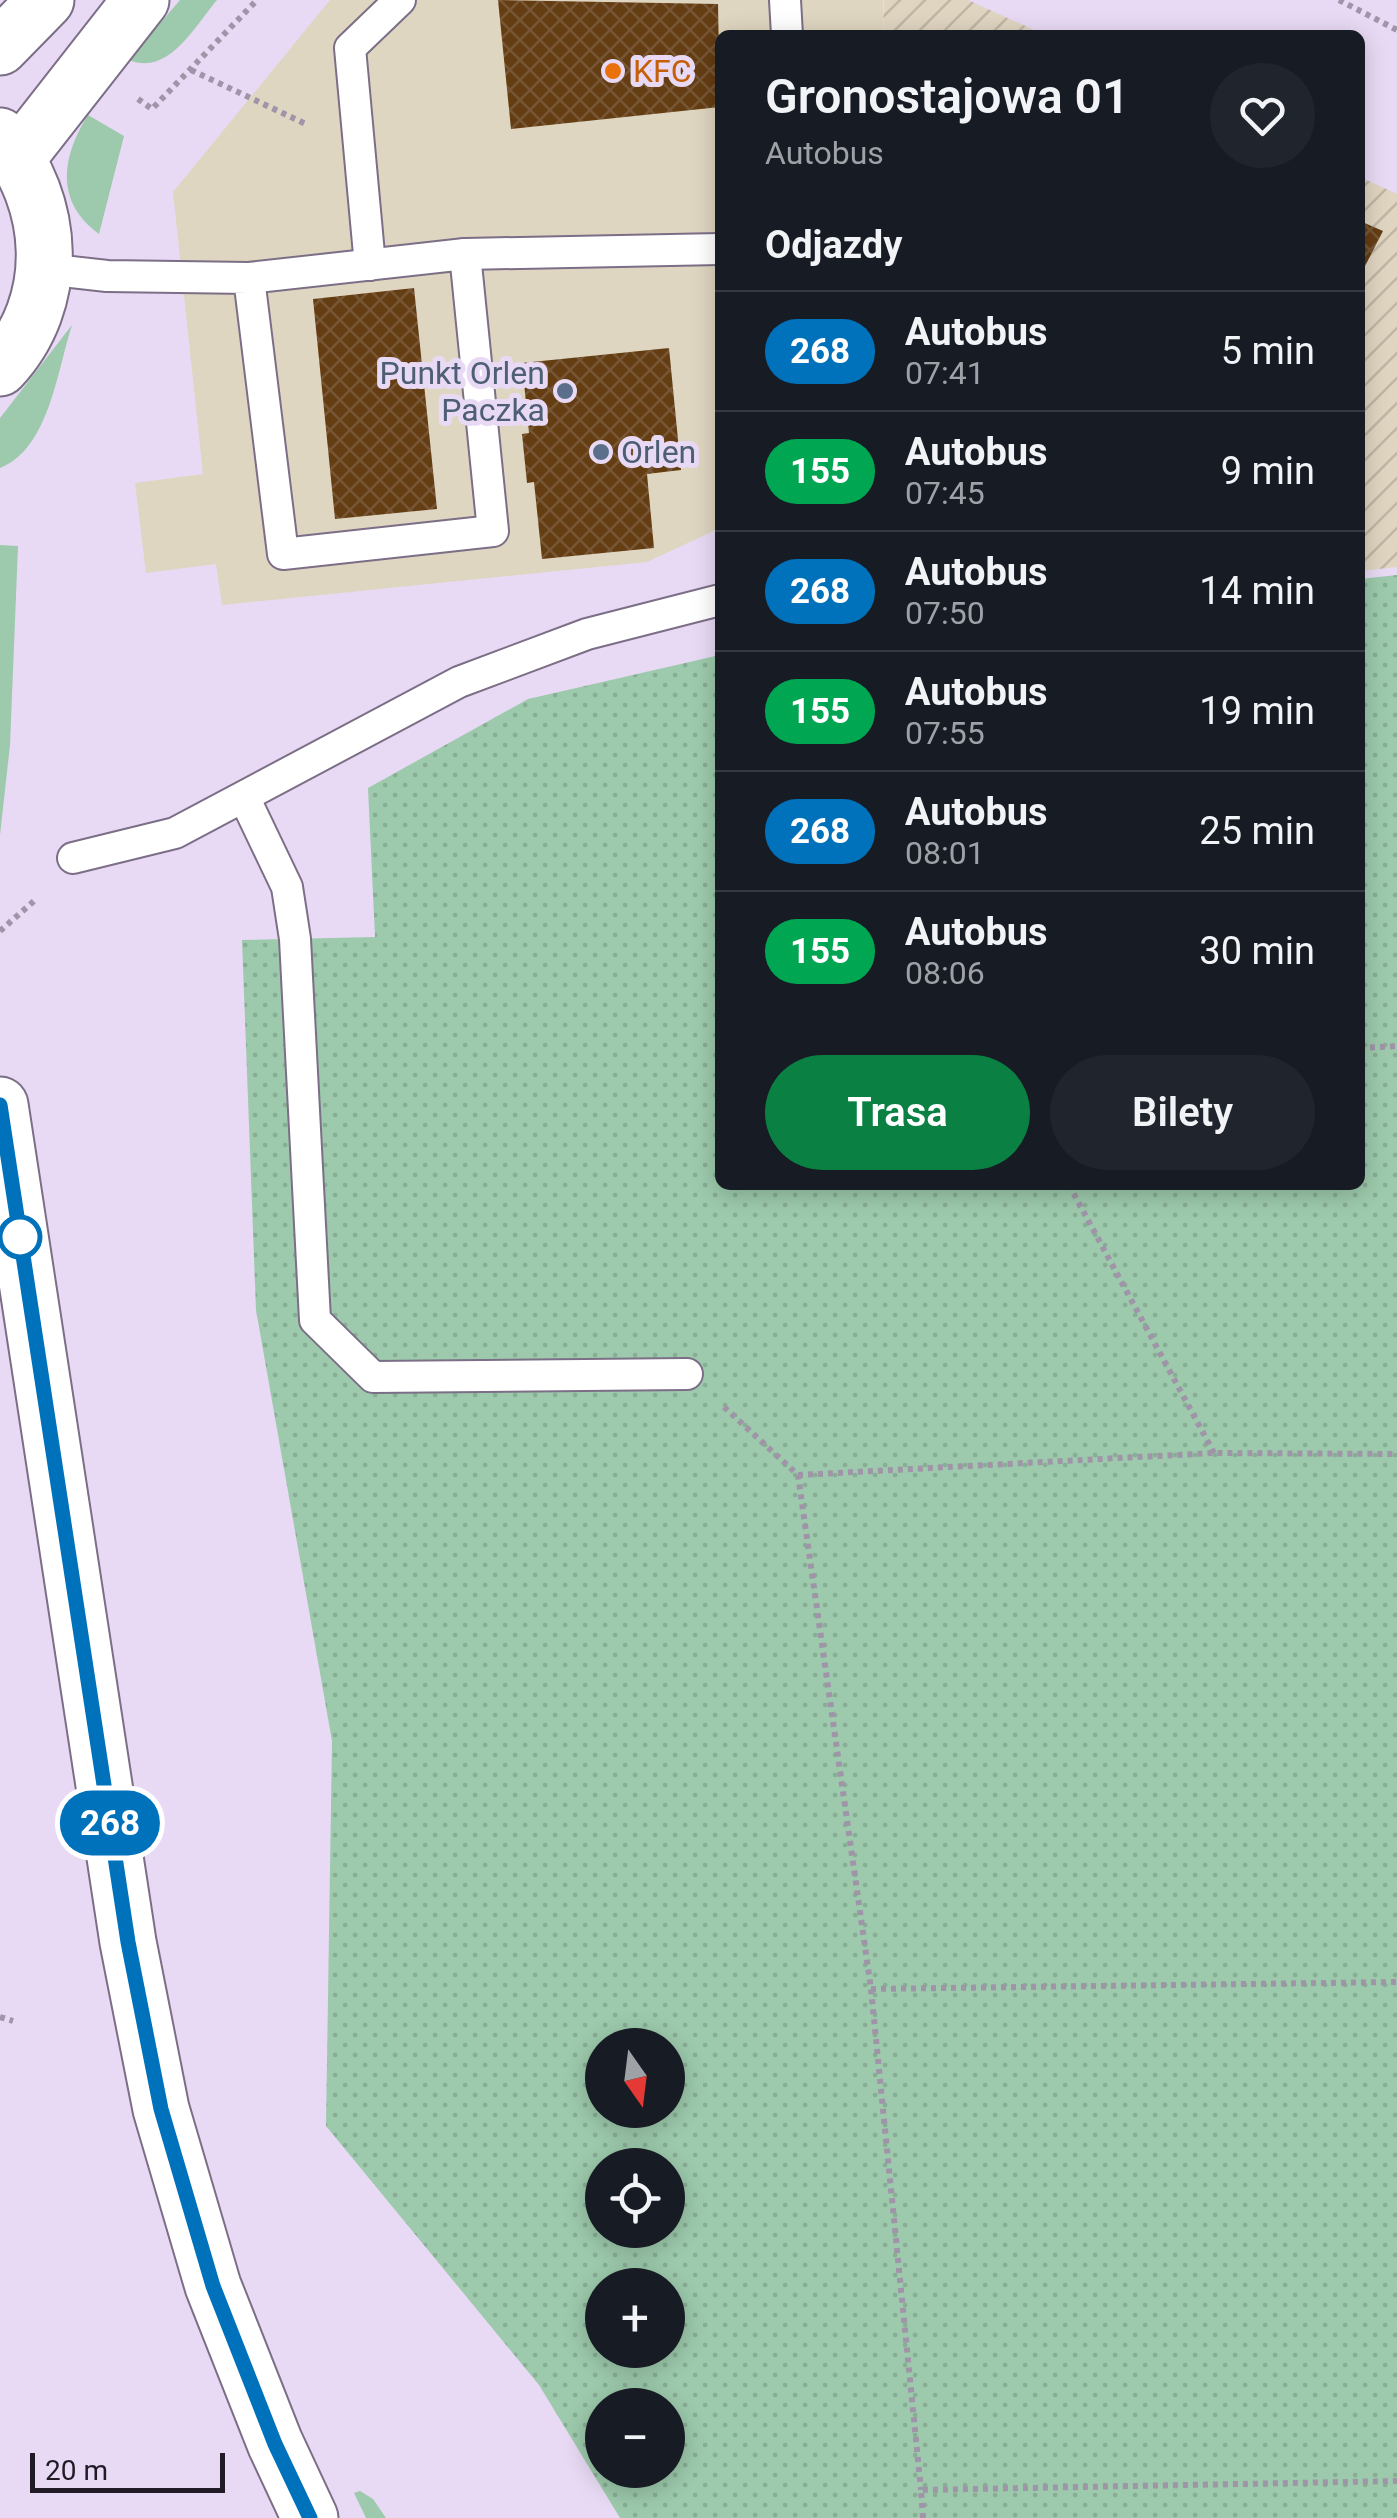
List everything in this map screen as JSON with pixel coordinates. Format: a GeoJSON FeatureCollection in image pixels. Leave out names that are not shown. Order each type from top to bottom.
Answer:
{"type":"FeatureCollection","features":[{"type":"Feature","properties":{"kind":"street"},"geometry":{"type":"LineString","coordinates":[[0,47],[46,0]]}},
{"type":"Feature","properties":{"kind":"street"},"geometry":{"type":"LineString","coordinates":[[0,368],[14,354],[35,313],[45,269],[45,230],[35,192],[9,146],[141,0]]}},
{"type":"Feature","properties":{"kind":"street"},"geometry":{"type":"LineString","coordinates":[[0,1105],[128,1942],[161,2109],[213,2286],[275,2444],[310,2518]]}},
{"type":"Feature","properties":{"kind":"lane"},"geometry":{"type":"LineString","coordinates":[[370,265],[350,48],[400,0]]}},
{"type":"Feature","properties":{"kind":"lane"},"geometry":{"type":"LineString","coordinates":[[785,0],[787,30]]}},
{"type":"Feature","properties":{"kind":"lane"},"geometry":{"type":"LineString","coordinates":[[45,269],[108,276],[249,278],[465,254],[715,249]]}},
{"type":"Feature","properties":{"kind":"lane"},"geometry":{"type":"LineString","coordinates":[[249,278],[283,554],[493,530],[465,254]]}},
{"type":"Feature","properties":{"kind":"lane"},"geometry":{"type":"LineString","coordinates":[[73,858],[175,834],[459,682],[587,634],[715,601]]}},
{"type":"Feature","properties":{"kind":"lane"},"geometry":{"type":"LineString","coordinates":[[244,797],[288,888],[295,940],[314,1320],[374,1377],[687,1374]]}},
{"type":"Feature","properties":{"kind":"path"},"geometry":{"type":"LineString","coordinates":[[125,90],[152,109],[257,0]]}},
{"type":"Feature","properties":{"kind":"path"},"geometry":{"type":"LineString","coordinates":[[1339,0],[1397,30]]}},
{"type":"Feature","properties":{"kind":"path"},"geometry":{"type":"LineString","coordinates":[[190,70],[359,148]]}},
{"type":"Feature","properties":{"kind":"path"},"geometry":{"type":"LineString","coordinates":[[0,931],[34,901]]}},
{"type":"Feature","properties":{"kind":"path"},"geometry":{"type":"LineString","coordinates":[[1365,1048],[1397,1046]]}},
{"type":"Feature","properties":{"kind":"path"},"geometry":{"type":"LineString","coordinates":[[1072,1190],[1214,1453]]}},
{"type":"Feature","properties":{"kind":"path"},"geometry":{"type":"LineString","coordinates":[[687,1374],[798,1475],[871,1989],[923,2518]]}},
{"type":"Feature","properties":{"kind":"path"},"geometry":{"type":"LineString","coordinates":[[798,1475],[1214,1453],[1397,1454]]}},
{"type":"Feature","properties":{"kind":"path"},"geometry":{"type":"LineString","coordinates":[[871,1989],[1397,1982]]}},
{"type":"Feature","properties":{"kind":"path"},"geometry":{"type":"LineString","coordinates":[[0,2016],[13,2021]]}},
{"type":"Feature","properties":{"kind":"path"},"geometry":{"type":"LineString","coordinates":[[921,2490],[1397,2482]]}},
{"type":"Feature","properties":{"kind":"shaded area"},"geometry":{"type":"Polygon","coordinates":[[[330,0],[883,0],[883,30],[715,30],[715,530],[647,562],[222,605],[216,564],[146,573],[135,483],[203,474],[173,192],[330,0]]]}},
{"type":"Feature","properties":{"kind":"shaded area"},"geometry":{"type":"Polygon","coordinates":[[[884,0],[968,0],[1034,30],[883,30],[884,0]]]}},
{"type":"Feature","properties":{"kind":"shaded area"},"geometry":{"type":"Polygon","coordinates":[[[1365,179],[1397,194],[1397,567],[1365,570],[1365,179]]]}},
{"type":"Feature","properties":{"kind":"green space"},"geometry":{"type":"Polygon","coordinates":[[[180,0],[217,0],[190,35],[168,55],[143,63],[129,60],[180,0]]]}},
{"type":"Feature","properties":{"kind":"green space"},"geometry":{"type":"Polygon","coordinates":[[[88,115],[124,136],[99,234],[75,208],[67,179],[72,147],[88,115]]]}},
{"type":"Feature","properties":{"kind":"green space"},"geometry":{"type":"Polygon","coordinates":[[[72,325],[40,427],[17,458],[0,468],[0,418],[72,325]]]}},
{"type":"Feature","properties":{"kind":"green space"},"geometry":{"type":"Polygon","coordinates":[[[0,545],[18,546],[10,745],[0,835],[0,545]]]}},
{"type":"Feature","properties":{"kind":"green space"},"geometry":{"type":"Polygon","coordinates":[[[1397,575],[1397,2518],[620,2518],[602,2488],[685,2488],[685,2388],[585,2388],[585,2461],[539,2385],[326,2126],[332,1741],[256,1310],[242,940],[375,937],[368,788],[528,699],[715,656],[715,1190],[1365,1190],[1365,578],[1397,575]]]}},
{"type":"Feature","properties":{"kind":"green space"},"geometry":{"type":"Polygon","coordinates":[[[360,2491],[373,2499],[386,2518],[366,2518],[354,2493],[360,2491]]]}},
{"type":"Feature","properties":{"kind":"building","name":"KFC"},"geometry":{"type":"Polygon","coordinates":[[[498,0],[718,4],[715,108],[511,129],[498,0]]]}},
{"type":"Feature","properties":{"kind":"building"},"geometry":{"type":"Polygon","coordinates":[[[1365,223],[1383,231],[1365,266],[1365,223]]]}},
{"type":"Feature","properties":{"kind":"building"},"geometry":{"type":"Polygon","coordinates":[[[414,288],[437,509],[335,519],[313,299],[414,288]]]}},
{"type":"Feature","properties":{"kind":"building","name":"Orlen"},"geometry":{"type":"Polygon","coordinates":[[[669,348],[681,470],[647,474],[654,548],[542,559],[534,482],[527,483],[522,434],[529,433],[522,363],[669,348]]]}},
{"type":"Feature","properties":{"kind":"bus line","name":"268"},"geometry":{"type":"LineString","coordinates":[[0,1105],[128,1942],[161,2109],[213,2286],[275,2444],[310,2518]]}},
{"type":"Feature","properties":{"kind":"place","name":"KFC"},"geometry":{"type":"Point","coordinates":[613,71]}},
{"type":"Feature","properties":{"kind":"place","name":"Punkt Orlen Paczka"},"geometry":{"type":"Point","coordinates":[565,391]}},
{"type":"Feature","properties":{"kind":"place","name":"Orlen"},"geometry":{"type":"Point","coordinates":[601,452]}}]}
